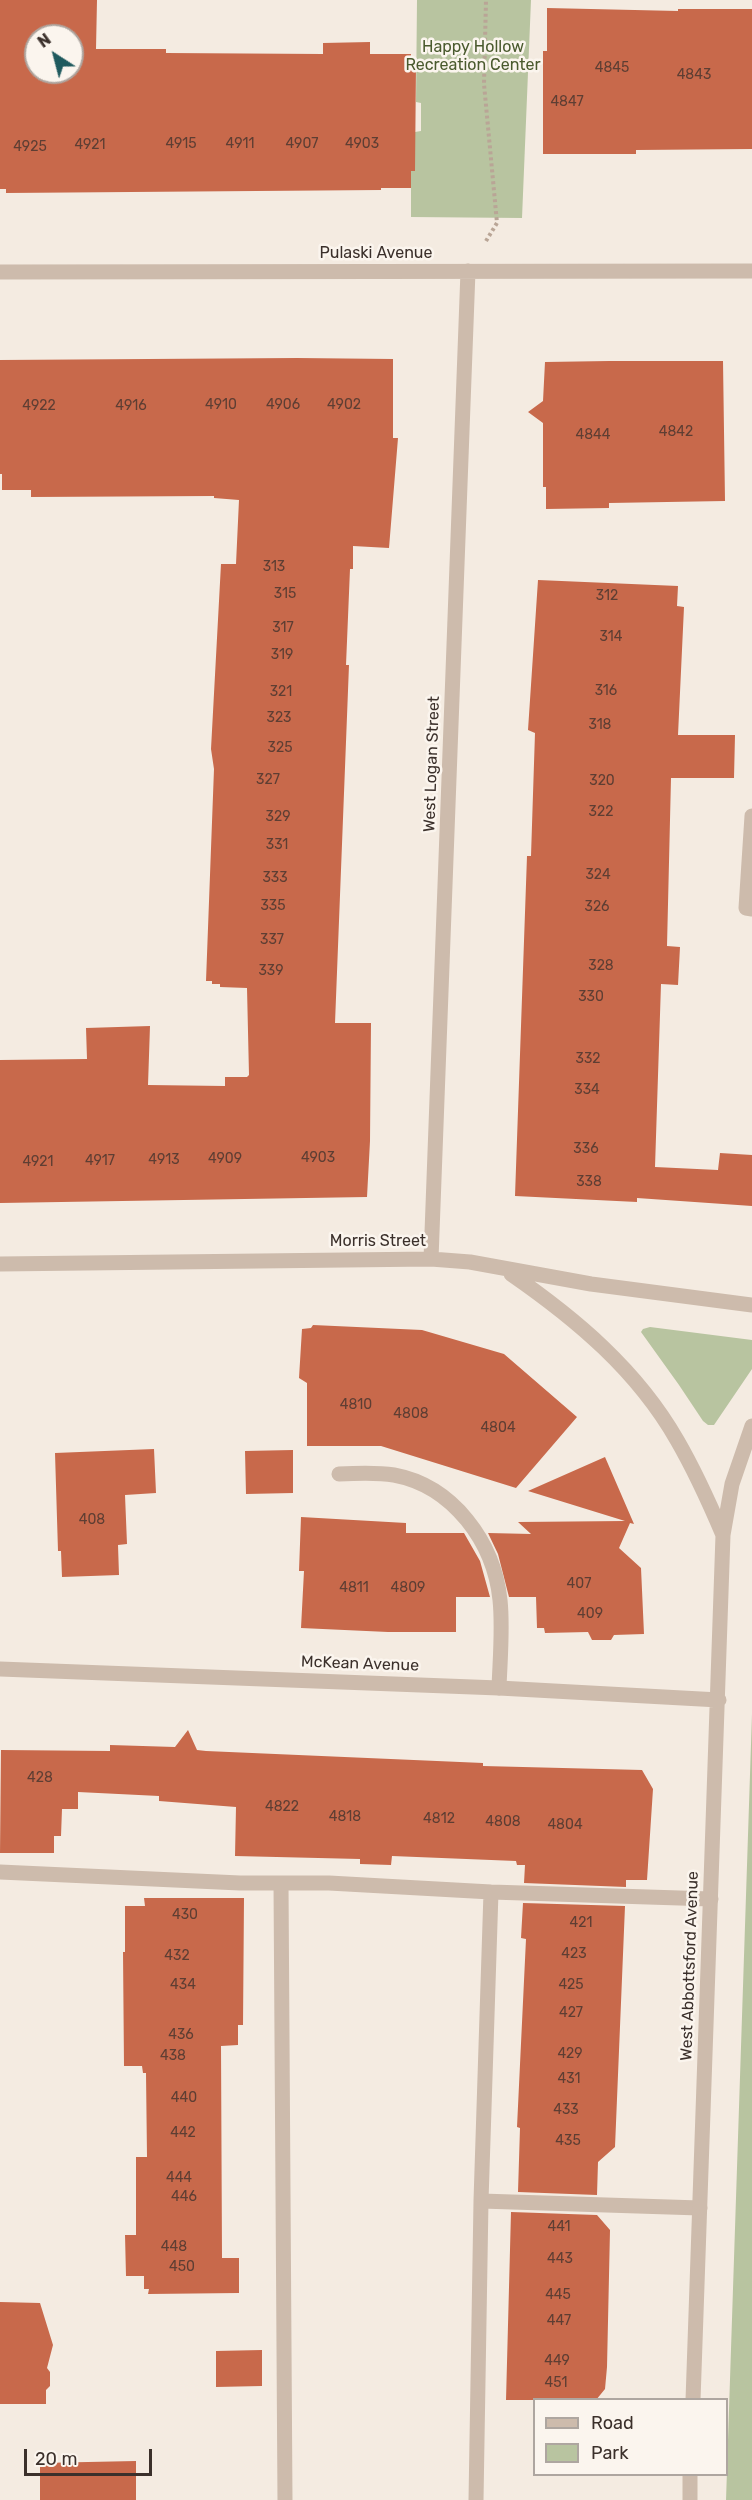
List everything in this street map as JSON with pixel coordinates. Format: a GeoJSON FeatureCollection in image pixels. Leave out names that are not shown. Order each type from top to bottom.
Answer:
{"type":"FeatureCollection","features":[{"type":"Feature","properties":{"kind":"street","name":"West Logan Street"},"geometry":{"type":"LineString","coordinates":[[431,1259],[468,271]]}},
{"type":"Feature","properties":{"kind":"street","name":"Pulaski Avenue"},"geometry":{"type":"LineString","coordinates":[[0,272],[752,271]]}},
{"type":"Feature","properties":{"kind":"street"},"geometry":{"type":"LineString","coordinates":[[752,816],[746,908],[752,909]]}},
{"type":"Feature","properties":{"kind":"street","name":"Morris Street"},"geometry":{"type":"LineString","coordinates":[[0,1264],[431,1259],[470,1262],[582,1283],[752,1305]]}},
{"type":"Feature","properties":{"kind":"street","name":"West Abbottsford Avenue"},"geometry":{"type":"LineString","coordinates":[[505,1270],[557,1306],[588,1332],[640,1387],[676,1438],[699,1479],[723,1535]]}},
{"type":"Feature","properties":{"kind":"street","name":"West Abbottsford Avenue"},"geometry":{"type":"LineString","coordinates":[[693,2398],[723,1535],[732,1484],[752,1426]]}},
{"type":"Feature","properties":{"kind":"street"},"geometry":{"type":"LineString","coordinates":[[339,1474],[375,1473],[419,1482],[447,1499],[469,1522],[484,1545],[496,1573],[501,1602],[499,1688]]}},
{"type":"Feature","properties":{"kind":"street","name":"McKean Avenue"},"geometry":{"type":"LineString","coordinates":[[0,1669],[499,1688],[719,1700]]}},
{"type":"Feature","properties":{"kind":"street"},"geometry":{"type":"LineString","coordinates":[[0,1872],[240,1883],[329,1883],[491,1892],[711,1899]]}},
{"type":"Feature","properties":{"kind":"street"},"geometry":{"type":"LineString","coordinates":[[281,1883],[285,2500]]}},
{"type":"Feature","properties":{"kind":"street"},"geometry":{"type":"LineString","coordinates":[[476,2500],[481,2201],[491,1892]]}},
{"type":"Feature","properties":{"kind":"street"},"geometry":{"type":"LineString","coordinates":[[481,2201],[700,2208]]}},
{"type":"Feature","properties":{"kind":"street"},"geometry":{"type":"LineString","coordinates":[[690,2476],[690,2500]]}},
{"type":"Feature","properties":{"kind":"path"},"geometry":{"type":"LineString","coordinates":[[468,271],[497,223],[484,84],[486,0]]}},
{"type":"Feature","properties":{"kind":"green space","name":"Happy Hollow Recreation Center"},"geometry":{"type":"Polygon","coordinates":[[[417,0],[531,0],[522,218],[411,217],[411,171],[415,171],[415,132],[421,131],[421,103],[416,102],[417,0]]]}},
{"type":"Feature","properties":{"kind":"green space"},"geometry":{"type":"Polygon","coordinates":[[[650,1327],[752,1340],[752,1369],[714,1425],[708,1425],[703,1421],[641,1332],[650,1327]]]}},
{"type":"Feature","properties":{"kind":"green space"},"geometry":{"type":"Polygon","coordinates":[[[752,1714],[752,2500],[726,2500],[752,1714]]]}},
{"type":"Feature","properties":{"kind":"building"},"geometry":{"type":"Polygon","coordinates":[[[0,0],[97,0],[96,49],[166,49],[166,53],[323,54],[323,43],[370,42],[370,54],[411,54],[410,65],[416,65],[415,171],[411,171],[411,188],[6,193],[6,189],[0,189],[0,0]]]}},
{"type":"Feature","properties":{"kind":"building"},"geometry":{"type":"Polygon","coordinates":[[[547,8],[678,11],[678,9],[752,9],[752,149],[636,150],[636,154],[543,154],[543,51],[547,51],[547,8]]]}},
{"type":"Feature","properties":{"kind":"building"},"geometry":{"type":"Polygon","coordinates":[[[393,359],[393,438],[398,438],[389,548],[353,546],[346,665],[349,665],[335,1023],[371,1023],[367,1197],[0,1203],[0,1060],[87,1059],[86,1028],[150,1026],[148,1085],[225,1086],[225,1077],[247,1077],[249,1075],[247,988],[220,987],[220,984],[206,981],[214,769],[211,749],[221,564],[236,564],[239,500],[214,498],[214,496],[31,497],[31,490],[2,490],[0,360],[393,359]]]}},
{"type":"Feature","properties":{"kind":"building"},"geometry":{"type":"Polygon","coordinates":[[[723,361],[725,501],[609,503],[609,508],[546,509],[546,487],[543,487],[543,423],[528,412],[543,401],[545,362],[723,361]]]}},
{"type":"Feature","properties":{"kind":"building"},"geometry":{"type":"Polygon","coordinates":[[[538,580],[678,586],[677,606],[684,607],[678,735],[735,735],[734,778],[671,778],[667,946],[680,947],[678,985],[661,984],[655,1167],[718,1170],[720,1153],[752,1155],[752,1206],[637,1198],[637,1202],[515,1196],[527,856],[531,856],[535,733],[528,730],[538,580]]]}},
{"type":"Feature","properties":{"kind":"building"},"geometry":{"type":"Polygon","coordinates":[[[313,1325],[422,1330],[504,1354],[577,1417],[516,1488],[381,1446],[307,1446],[307,1383],[299,1378],[302,1329],[311,1328],[313,1325]]]}},
{"type":"Feature","properties":{"kind":"building"},"geometry":{"type":"Polygon","coordinates":[[[154,1449],[156,1493],[125,1495],[127,1544],[118,1545],[119,1575],[62,1577],[61,1551],[58,1551],[55,1453],[154,1449]]]}},
{"type":"Feature","properties":{"kind":"building"},"geometry":{"type":"Polygon","coordinates":[[[293,1450],[293,1493],[246,1494],[245,1451],[293,1450]]]}},
{"type":"Feature","properties":{"kind":"building"},"geometry":{"type":"Polygon","coordinates":[[[605,1457],[634,1524],[630,1523],[619,1548],[641,1568],[644,1634],[614,1635],[611,1640],[592,1640],[588,1632],[545,1633],[544,1628],[537,1628],[536,1597],[509,1597],[498,1554],[488,1533],[531,1534],[518,1522],[625,1521],[528,1491],[605,1457]]]}},
{"type":"Feature","properties":{"kind":"building"},"geometry":{"type":"Polygon","coordinates":[[[301,1517],[406,1523],[406,1533],[464,1533],[480,1561],[490,1597],[456,1597],[456,1632],[301,1628],[304,1571],[299,1571],[301,1517]]]}},
{"type":"Feature","properties":{"kind":"building"},"geometry":{"type":"Polygon","coordinates":[[[188,1730],[197,1750],[206,1751],[483,1763],[483,1766],[642,1770],[653,1789],[647,1880],[626,1880],[626,1887],[524,1883],[525,1865],[517,1865],[516,1861],[392,1856],[391,1865],[360,1864],[360,1859],[235,1856],[236,1807],[159,1801],[159,1796],[78,1792],[78,1809],[62,1809],[61,1836],[54,1836],[54,1853],[0,1853],[1,1750],[110,1751],[110,1745],[175,1747],[188,1730]]]}},
{"type":"Feature","properties":{"kind":"building"},"geometry":{"type":"Polygon","coordinates":[[[144,1898],[244,1898],[243,2025],[238,2025],[238,2045],[221,2046],[222,2258],[239,2258],[239,2293],[148,2294],[149,2289],[144,2289],[144,2276],[126,2276],[125,2235],[136,2235],[136,2157],[147,2157],[146,2073],[143,2073],[142,2066],[124,2066],[125,1906],[145,1906],[144,1898]]]}},
{"type":"Feature","properties":{"kind":"building"},"geometry":{"type":"Polygon","coordinates":[[[523,1903],[625,1906],[615,2147],[598,2162],[597,2195],[518,2192],[520,2128],[517,2127],[526,1939],[521,1938],[523,1903]]]}},
{"type":"Feature","properties":{"kind":"building"},"geometry":{"type":"Polygon","coordinates":[[[511,2212],[597,2215],[610,2230],[605,2389],[598,2398],[506,2400],[511,2212]]]}},
{"type":"Feature","properties":{"kind":"building"},"geometry":{"type":"Polygon","coordinates":[[[0,2302],[40,2303],[53,2345],[47,2368],[50,2372],[50,2386],[46,2390],[46,2404],[0,2404],[0,2302]]]}},
{"type":"Feature","properties":{"kind":"building"},"geometry":{"type":"Polygon","coordinates":[[[262,2350],[262,2386],[216,2387],[216,2351],[262,2350]]]}},
{"type":"Feature","properties":{"kind":"building"},"geometry":{"type":"Polygon","coordinates":[[[136,2461],[136,2500],[40,2500],[40,2463],[136,2461]]]}}]}
